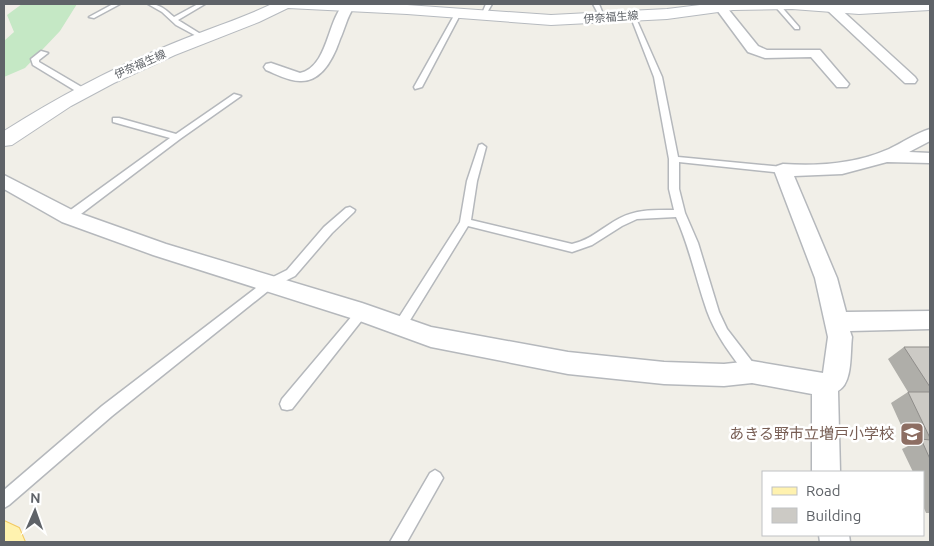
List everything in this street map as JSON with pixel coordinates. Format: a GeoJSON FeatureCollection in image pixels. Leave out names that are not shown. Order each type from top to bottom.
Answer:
{"type":"FeatureCollection","features":[{"type":"Feature","properties":{"kind":"main road","name":"伊奈福生線"},"geometry":{"type":"LineString","coordinates":[[4,140],[82,91],[137,65],[253,19],[283,4]]}},
{"type":"Feature","properties":{"kind":"main road","name":"伊奈福生線"},"geometry":{"type":"LineString","coordinates":[[292,4],[408,6],[458,13],[486,9],[551,20],[599,11],[632,16],[692,7],[761,4],[822,6],[930,5]]}},
{"type":"Feature","properties":{"kind":"street"},"geometry":{"type":"LineString","coordinates":[[270,67],[300,77],[312,74],[326,58],[343,12],[348,6]]}},
{"type":"Feature","properties":{"kind":"street"},"geometry":{"type":"LineString","coordinates":[[720,6],[752,49],[765,54],[815,53],[842,84]]}},
{"type":"Feature","properties":{"kind":"street"},"geometry":{"type":"LineString","coordinates":[[822,6],[910,80]]}},
{"type":"Feature","properties":{"kind":"street"},"geometry":{"type":"LineString","coordinates":[[4,181],[69,217],[160,250],[362,312],[432,337],[568,363],[664,374],[724,375],[752,372],[825,385],[835,380],[840,337],[826,278],[783,170],[822,171],[859,166],[888,157],[930,134]]}},
{"type":"Feature","properties":{"kind":"street"},"geometry":{"type":"LineString","coordinates":[[888,157],[930,158]]}},
{"type":"Feature","properties":{"kind":"street"},"geometry":{"type":"LineString","coordinates":[[837,322],[930,320]]}},
{"type":"Feature","properties":{"kind":"street"},"geometry":{"type":"LineString","coordinates":[[825,385],[826,471]]}},
{"type":"Feature","properties":{"kind":"lane"},"geometry":{"type":"LineString","coordinates":[[92,17],[117,4]]}},
{"type":"Feature","properties":{"kind":"lane"},"geometry":{"type":"LineString","coordinates":[[151,4],[204,38]]}},
{"type":"Feature","properties":{"kind":"lane"},"geometry":{"type":"LineString","coordinates":[[174,20],[202,4]]}},
{"type":"Feature","properties":{"kind":"lane"},"geometry":{"type":"LineString","coordinates":[[776,4],[797,28]]}},
{"type":"Feature","properties":{"kind":"lane"},"geometry":{"type":"LineString","coordinates":[[418,87],[458,13]]}},
{"type":"Feature","properties":{"kind":"lane"},"geometry":{"type":"LineString","coordinates":[[632,16],[658,77],[674,159],[674,189],[680,213],[693,242],[713,312],[723,334],[752,372]]}},
{"type":"Feature","properties":{"kind":"lane"},"geometry":{"type":"LineString","coordinates":[[44,53],[35,59],[36,63],[82,91]]}},
{"type":"Feature","properties":{"kind":"lane"},"geometry":{"type":"LineString","coordinates":[[69,217],[177,137],[237,96]]}},
{"type":"Feature","properties":{"kind":"lane"},"geometry":{"type":"LineString","coordinates":[[116,120],[177,137]]}},
{"type":"Feature","properties":{"kind":"lane"},"geometry":{"type":"LineString","coordinates":[[400,326],[465,222],[472,181],[482,147]]}},
{"type":"Feature","properties":{"kind":"lane"},"geometry":{"type":"LineString","coordinates":[[674,159],[783,170]]}},
{"type":"Feature","properties":{"kind":"lane"},"geometry":{"type":"LineString","coordinates":[[4,500],[107,410],[269,284],[291,272],[328,230],[350,210]]}},
{"type":"Feature","properties":{"kind":"lane"},"geometry":{"type":"LineString","coordinates":[[465,222],[572,248],[586,246],[609,229],[634,216],[680,213]]}},
{"type":"Feature","properties":{"kind":"lane"},"geometry":{"type":"LineString","coordinates":[[287,404],[362,312]]}},
{"type":"Feature","properties":{"kind":"lane"},"geometry":{"type":"LineString","coordinates":[[398,542],[436,478]]}},
{"type":"Feature","properties":{"kind":"green space"},"geometry":{"type":"Polygon","coordinates":[[[22,4],[77,4],[60,31],[25,68],[4,77],[4,41],[14,32],[7,15],[22,4]]]}},
{"type":"Feature","properties":{"kind":"building"},"geometry":{"type":"Polygon","coordinates":[[[904,347],[930,347],[930,387],[904,347]]]}},
{"type":"Feature","properties":{"kind":"building"},"geometry":{"type":"Polygon","coordinates":[[[908,392],[930,392],[930,438],[908,392]]]}},
{"type":"Feature","properties":{"kind":"building"},"geometry":{"type":"Polygon","coordinates":[[[921,439],[930,440],[930,459],[921,439]]]}},
{"type":"Feature","properties":{"kind":"place","name":"あきる野市立増戸小学校"},"geometry":{"type":"Point","coordinates":[912,434]}}]}
